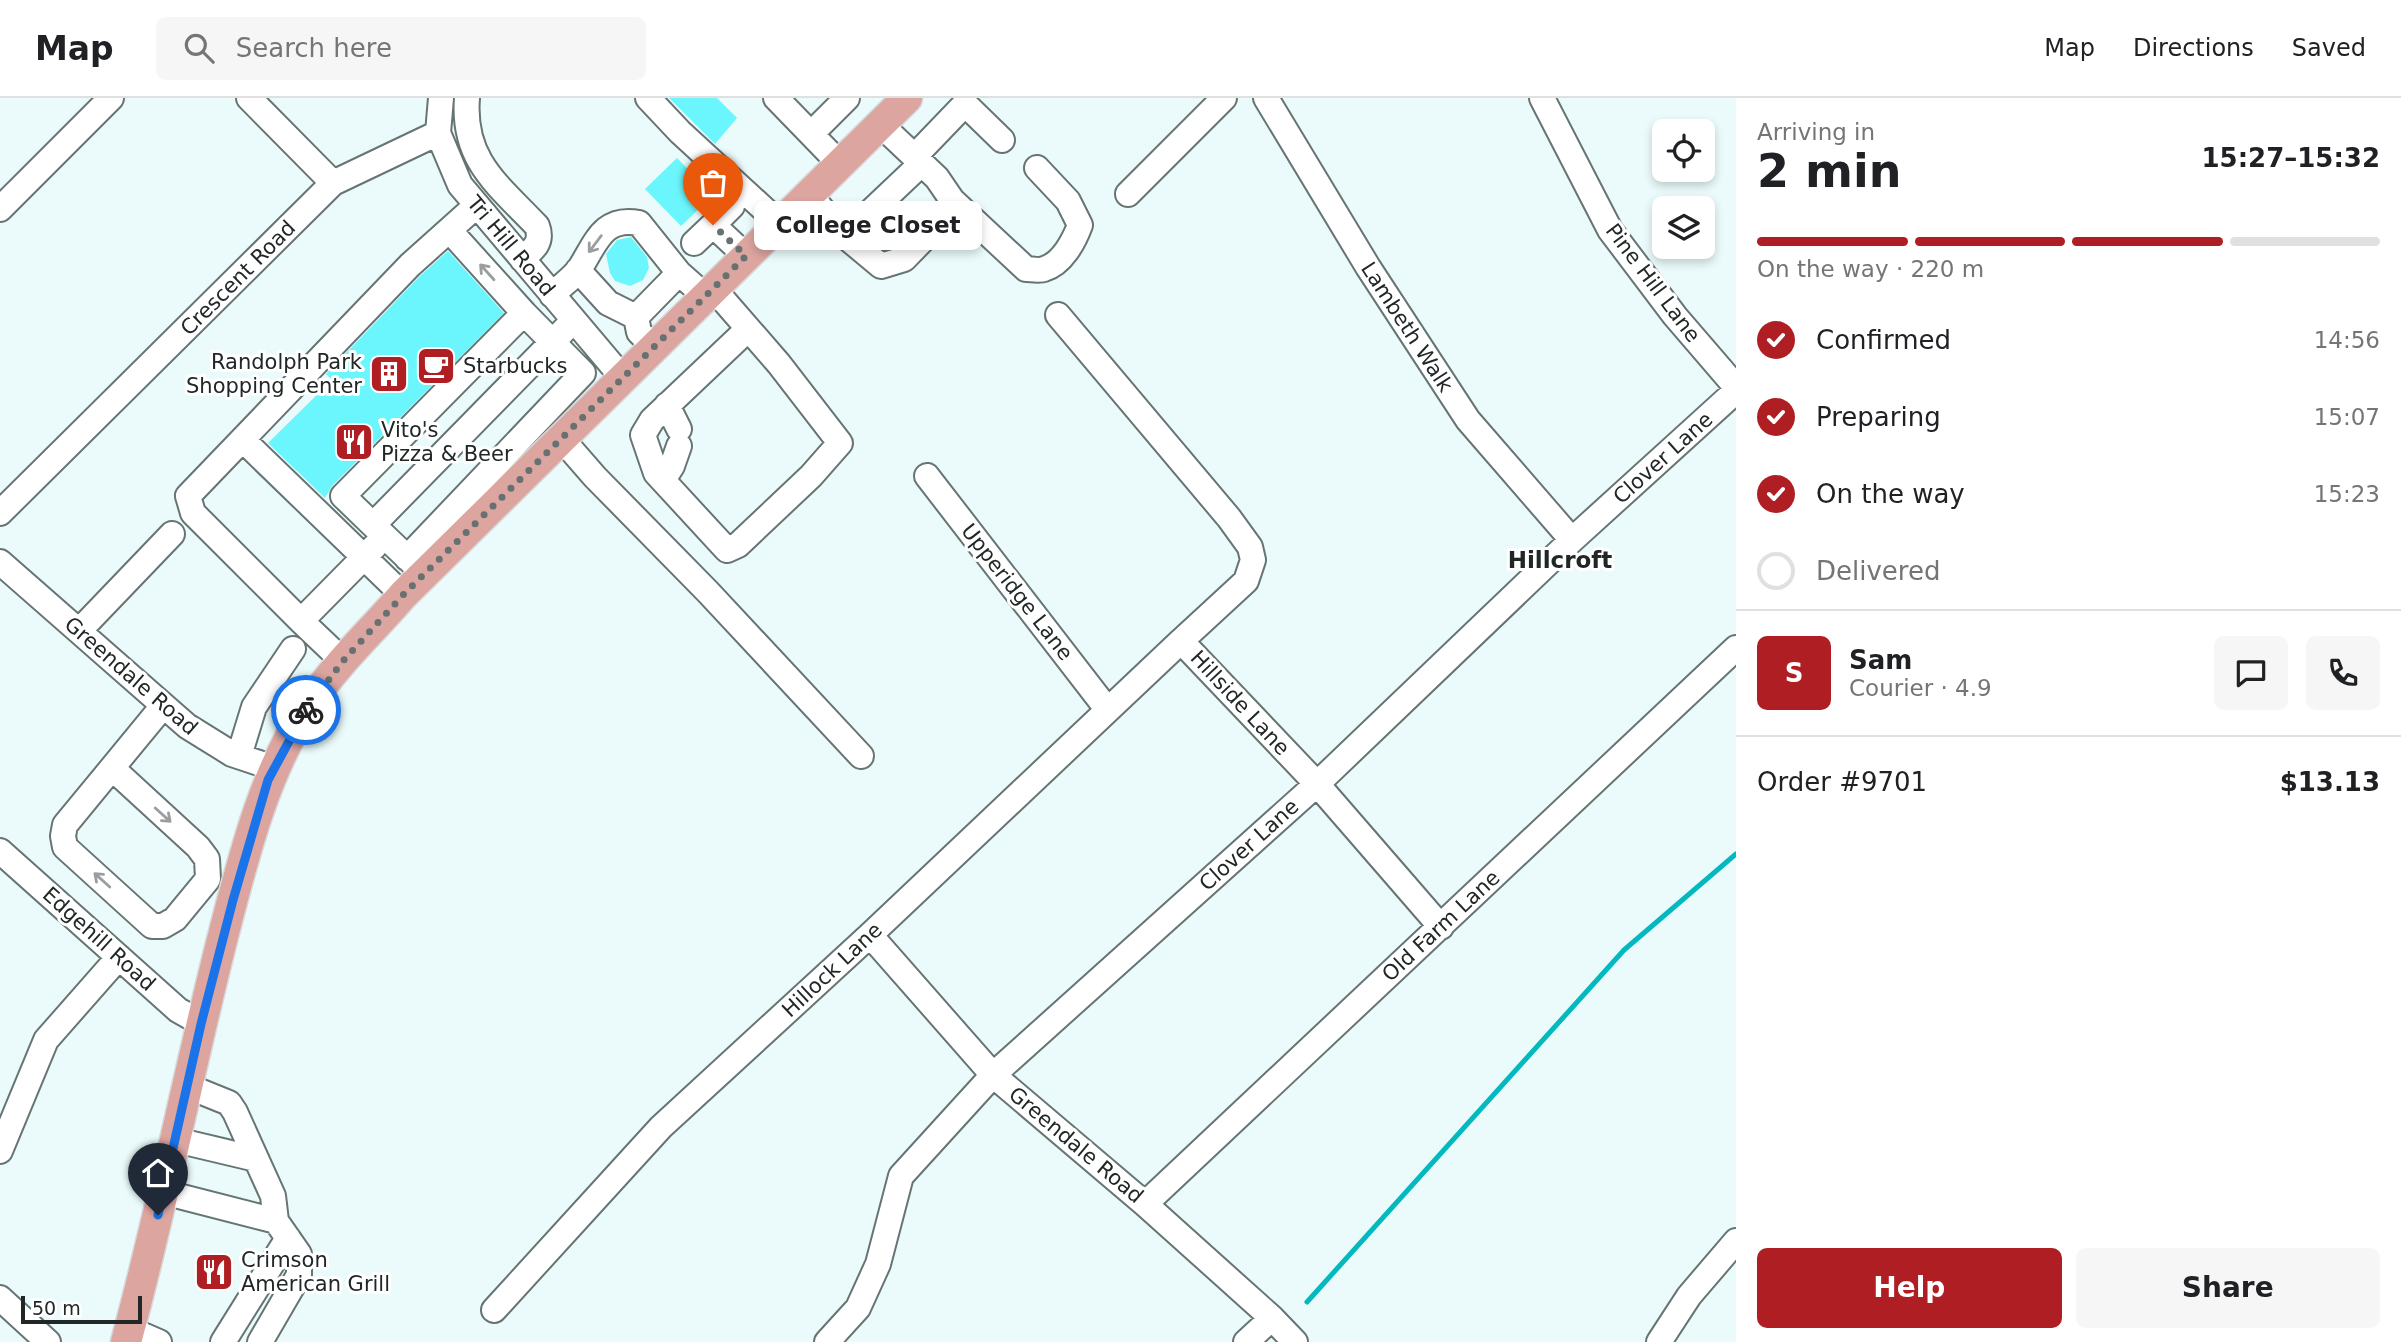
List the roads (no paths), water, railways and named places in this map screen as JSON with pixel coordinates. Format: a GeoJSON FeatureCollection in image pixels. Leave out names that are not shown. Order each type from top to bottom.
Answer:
{"type":"FeatureCollection","features":[{"type":"Feature","properties":{"kind":"main road"},"geometry":{"type":"LineString","coordinates":[[128,1336],[233,900],[274,768],[310,703],[343,661],[403,595],[415,566],[561,438],[907,98]]}},
{"type":"Feature","properties":{"kind":"street"},"geometry":{"type":"LineString","coordinates":[[0,209],[111,98]]}},
{"type":"Feature","properties":{"kind":"street"},"geometry":{"type":"LineString","coordinates":[[249,98],[333,183]]}},
{"type":"Feature","properties":{"kind":"street","name":"Tri Hill Road"},"geometry":{"type":"LineString","coordinates":[[441,98],[438,132],[460,185],[622,377]]}},
{"type":"Feature","properties":{"kind":"street"},"geometry":{"type":"LineString","coordinates":[[467,98],[466,121],[476,158],[537,226],[540,235],[536,248],[522,259]]}},
{"type":"Feature","properties":{"kind":"street"},"geometry":{"type":"LineString","coordinates":[[648,98],[680,132],[779,223]]}},
{"type":"Feature","properties":{"kind":"street"},"geometry":{"type":"LineString","coordinates":[[776,98],[840,164]]}},
{"type":"Feature","properties":{"kind":"street"},"geometry":{"type":"LineString","coordinates":[[811,134],[847,98]]}},
{"type":"Feature","properties":{"kind":"street"},"geometry":{"type":"LineString","coordinates":[[1128,194],[1224,98]]}},
{"type":"Feature","properties":{"kind":"street","name":"Lambeth Walk"},"geometry":{"type":"LineString","coordinates":[[1266,98],[1368,267],[1468,419],[1572,540]]}},
{"type":"Feature","properties":{"kind":"street","name":"Pine Hill Lane"},"geometry":{"type":"LineString","coordinates":[[1542,98],[1610,230],[1675,316],[1736,389]]}},
{"type":"Feature","properties":{"kind":"street"},"geometry":{"type":"LineString","coordinates":[[845,236],[918,160],[965,104],[1002,140]]}},
{"type":"Feature","properties":{"kind":"street"},"geometry":{"type":"LineString","coordinates":[[880,124],[937,178],[952,200],[1026,269],[1042,270],[1054,264],[1074,242],[1080,225],[1068,201],[1037,168]]}},
{"type":"Feature","properties":{"kind":"street","name":"Crescent Road"},"geometry":{"type":"LineString","coordinates":[[0,513],[333,183],[438,132]]}},
{"type":"Feature","properties":{"kind":"street"},"geometry":{"type":"LineString","coordinates":[[809,194],[845,236],[881,266],[904,259],[948,214],[952,200]]}},
{"type":"Feature","properties":{"kind":"street"},"geometry":{"type":"LineString","coordinates":[[343,661],[193,513],[188,496],[410,265],[477,205]]}},
{"type":"Feature","properties":{"kind":"street"},"geometry":{"type":"LineString","coordinates":[[694,243],[732,206]]}},
{"type":"Feature","properties":{"kind":"street"},"geometry":{"type":"LineString","coordinates":[[552,295],[578,271],[592,244],[610,225],[628,221],[639,223],[679,273],[709,292],[748,329],[779,364],[840,443],[802,485],[738,545],[727,550],[656,473],[643,435],[652,420],[748,329]]}},
{"type":"Feature","properties":{"kind":"street"},"geometry":{"type":"LineString","coordinates":[[713,225],[746,256]]}},
{"type":"Feature","properties":{"kind":"street"},"geometry":{"type":"LineString","coordinates":[[450,231],[552,343],[583,373],[415,566],[343,496],[524,313]]}},
{"type":"Feature","properties":{"kind":"street"},"geometry":{"type":"LineString","coordinates":[[578,271],[608,303],[636,317]]}},
{"type":"Feature","properties":{"kind":"street"},"geometry":{"type":"LineString","coordinates":[[636,317],[679,273]]}},
{"type":"Feature","properties":{"kind":"street","name":"Hillside Lane"},"geometry":{"type":"LineString","coordinates":[[1058,316],[1229,518],[1250,547],[1253,560],[1246,581],[1181,641],[1317,784],[1441,927]]}},
{"type":"Feature","properties":{"kind":"street"},"geometry":{"type":"LineString","coordinates":[[636,317],[639,332],[653,346]]}},
{"type":"Feature","properties":{"kind":"street"},"geometry":{"type":"LineString","coordinates":[[301,621],[363,557],[379,531],[574,320]]}},
{"type":"Feature","properties":{"kind":"street","name":"Clover Lane"},"geometry":{"type":"LineString","coordinates":[[827,1342],[858,1308],[878,1264],[901,1176],[993,1075],[1317,784],[1572,540],[1736,389]]}},
{"type":"Feature","properties":{"kind":"street"},"geometry":{"type":"LineString","coordinates":[[663,480],[672,466],[679,438],[667,405]]}},
{"type":"Feature","properties":{"kind":"street"},"geometry":{"type":"LineString","coordinates":[[561,438],[594,477],[708,592],[861,756]]}},
{"type":"Feature","properties":{"kind":"street"},"geometry":{"type":"LineString","coordinates":[[243,440],[403,595]]}},
{"type":"Feature","properties":{"kind":"street","name":"Upperidge Lane"},"geometry":{"type":"LineString","coordinates":[[927,476],[1107,709]]}},
{"type":"Feature","properties":{"kind":"street"},"geometry":{"type":"LineString","coordinates":[[79,631],[172,534]]}},
{"type":"Feature","properties":{"kind":"street","name":"Greendale Road"},"geometry":{"type":"LineString","coordinates":[[0,562],[187,726],[210,742],[274,768]]}},
{"type":"Feature","properties":{"kind":"street","name":"Hillock Lane"},"geometry":{"type":"LineString","coordinates":[[494,1310],[661,1127],[870,935],[1181,641]]}},
{"type":"Feature","properties":{"kind":"street","name":"Old Farm Lane"},"geometry":{"type":"LineString","coordinates":[[1145,1204],[1736,648]]}},
{"type":"Feature","properties":{"kind":"street"},"geometry":{"type":"LineString","coordinates":[[239,756],[254,708],[293,649]]}},
{"type":"Feature","properties":{"kind":"street"},"geometry":{"type":"LineString","coordinates":[[113,769],[198,847],[207,859],[208,879],[175,919],[163,926],[152,926],[65,847],[62,836],[65,825],[163,706]]}},
{"type":"Feature","properties":{"kind":"street","name":"Edgehill Road"},"geometry":{"type":"LineString","coordinates":[[0,851],[178,1010],[201,1024]]}},
{"type":"Feature","properties":{"kind":"street","name":"Greendale Road"},"geometry":{"type":"LineString","coordinates":[[870,935],[993,1075],[1145,1204],[1295,1342]]}},
{"type":"Feature","properties":{"kind":"street"},"geometry":{"type":"LineString","coordinates":[[0,1151],[46,1040],[119,957]]}},
{"type":"Feature","properties":{"kind":"street"},"geometry":{"type":"LineString","coordinates":[[187,1086],[229,1103],[273,1196],[282,1230],[299,1254],[299,1275],[260,1342]]}},
{"type":"Feature","properties":{"kind":"street"},"geometry":{"type":"LineString","coordinates":[[176,1140],[256,1160]]}},
{"type":"Feature","properties":{"kind":"street"},"geometry":{"type":"LineString","coordinates":[[163,1192],[282,1230]]}},
{"type":"Feature","properties":{"kind":"street"},"geometry":{"type":"LineString","coordinates":[[223,1342],[248,1303],[282,1230]]}},
{"type":"Feature","properties":{"kind":"street"},"geometry":{"type":"LineString","coordinates":[[1659,1342],[1689,1296],[1736,1241]]}},
{"type":"Feature","properties":{"kind":"street"},"geometry":{"type":"LineString","coordinates":[[0,1298],[48,1342]]}},
{"type":"Feature","properties":{"kind":"street"},"geometry":{"type":"LineString","coordinates":[[248,1303],[273,1320]]}},
{"type":"Feature","properties":{"kind":"street"},"geometry":{"type":"LineString","coordinates":[[1246,1342],[1272,1318]]}},
{"type":"Feature","properties":{"kind":"street"},"geometry":{"type":"LineString","coordinates":[[128,1336],[159,1342]]}},
{"type":"Feature","properties":{"kind":"waterway"},"geometry":{"type":"LineString","coordinates":[[1307,1302],[1624,950],[1736,854]]}},
{"type":"Feature","properties":{"kind":"place","name":"College Closet"},"geometry":{"type":"Point","coordinates":[713,225]}},
{"type":"Feature","properties":{"kind":"place","name":"Starbucks"},"geometry":{"type":"Point","coordinates":[436,366]}},
{"type":"Feature","properties":{"kind":"place","name":"Randolph Park Shopping Center"},"geometry":{"type":"Point","coordinates":[389,374]}},
{"type":"Feature","properties":{"kind":"place","name":"Vito's Pizza & Beer"},"geometry":{"type":"Point","coordinates":[354,442]}},
{"type":"Feature","properties":{"kind":"place","name":"Crimson American Grill"},"geometry":{"type":"Point","coordinates":[214,1272]}},
{"type":"Feature","properties":{"kind":"district","name":"Hillcroft"},"geometry":{"type":"Point","coordinates":[1560,560]}}]}
